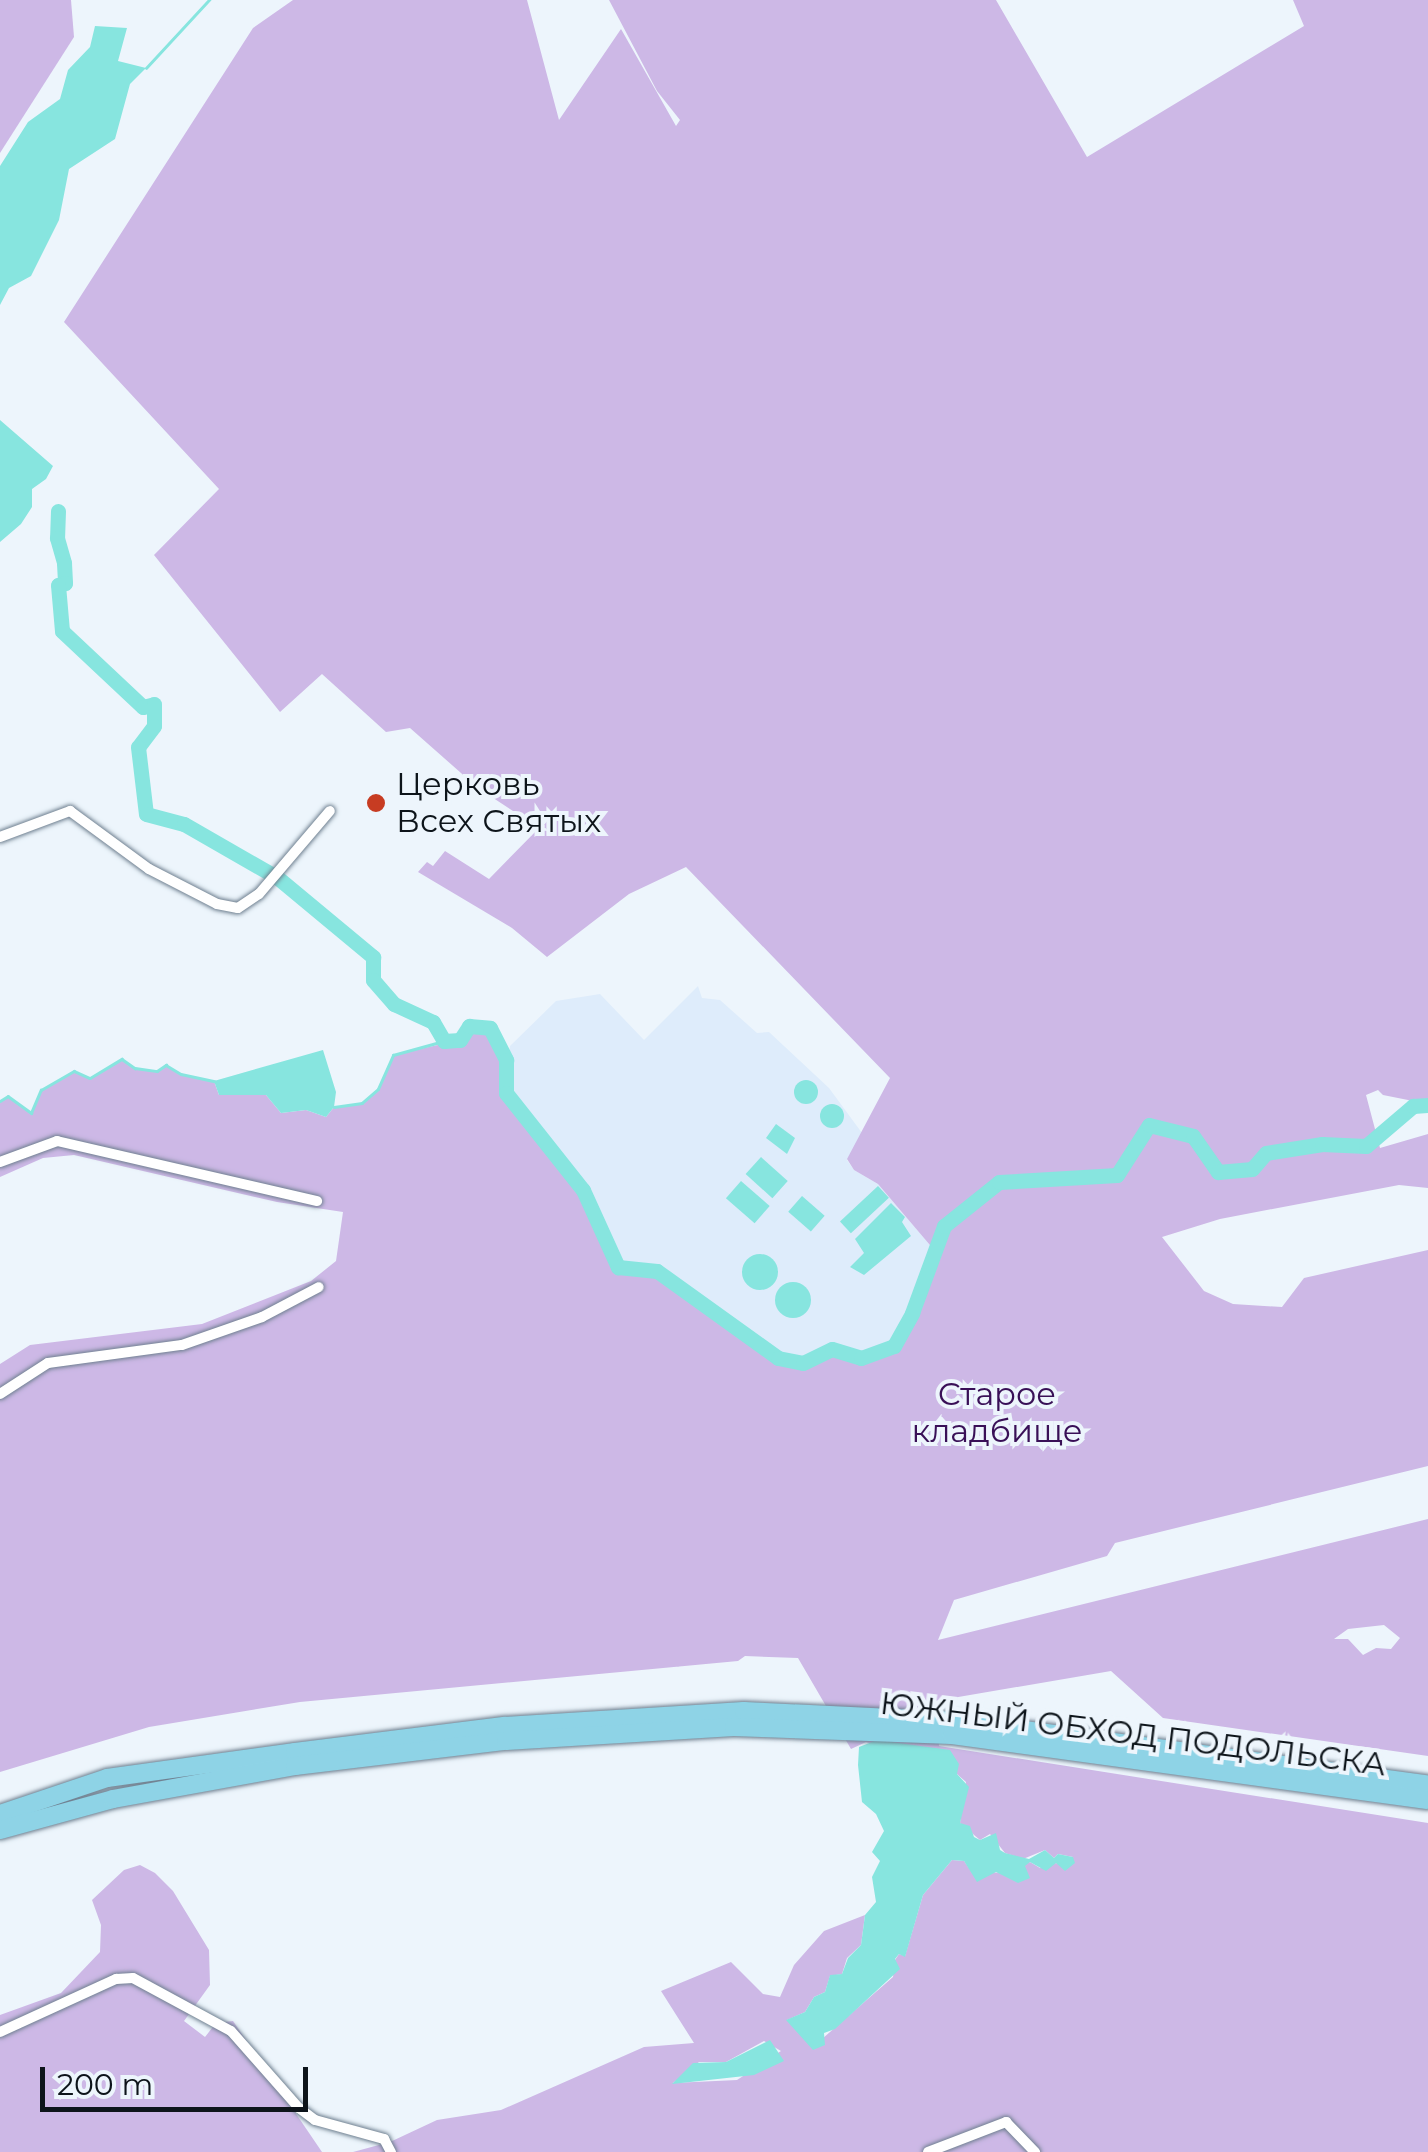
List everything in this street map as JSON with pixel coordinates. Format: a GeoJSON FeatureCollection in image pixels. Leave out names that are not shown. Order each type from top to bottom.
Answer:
{"type":"FeatureCollection","features":[{"type":"Feature","properties":{"kind":"main road","name":"ЮЖНЫЙ ОБХОД ПОДОЛЬСКА"},"geometry":{"type":"LineString","coordinates":[[0,1814],[107,1778],[505,1726],[744,1711],[960,1721],[1428,1784]]}},
{"type":"Feature","properties":{"kind":"main road","name":"ЮЖНЫЙ ОБХОД ПОДОЛЬСКА"},"geometry":{"type":"LineString","coordinates":[[0,1830],[113,1799],[295,1766],[506,1741],[734,1727],[952,1736],[1428,1800]]}},
{"type":"Feature","properties":{"kind":"street"},"geometry":{"type":"LineString","coordinates":[[0,837],[70,811],[149,868],[216,904],[238,908],[259,894],[330,811]]}},
{"type":"Feature","properties":{"kind":"street"},"geometry":{"type":"LineString","coordinates":[[0,1162],[57,1141],[317,1201]]}},
{"type":"Feature","properties":{"kind":"street"},"geometry":{"type":"LineString","coordinates":[[0,1394],[48,1363],[182,1346],[262,1317],[319,1287]]}},
{"type":"Feature","properties":{"kind":"street"},"geometry":{"type":"LineString","coordinates":[[0,2032],[116,1979],[133,1978],[231,2030],[299,2108],[315,2120],[384,2139],[390,2152]]}},
{"type":"Feature","properties":{"kind":"street"},"geometry":{"type":"LineString","coordinates":[[928,2152],[1006,2122],[1035,2152]]}},
{"type":"Feature","properties":{"kind":"shaded area"},"geometry":{"type":"Polygon","coordinates":[[[95,26],[127,28],[118,61],[146,68],[130,84],[115,139],[69,169],[59,220],[31,276],[9,288],[0,305],[0,166],[28,122],[60,99],[68,70],[90,47],[95,26]]]}},
{"type":"Feature","properties":{"kind":"shaded area"},"geometry":{"type":"Polygon","coordinates":[[[0,420],[53,466],[46,479],[32,489],[32,507],[21,524],[0,542],[0,420]]]}},
{"type":"Feature","properties":{"kind":"shaded area"},"geometry":{"type":"Polygon","coordinates":[[[698,986],[702,998],[720,1000],[757,1033],[769,1032],[829,1088],[862,1133],[847,1160],[854,1170],[878,1184],[935,1251],[912,1313],[894,1346],[861,1358],[832,1349],[803,1363],[778,1358],[657,1271],[618,1267],[583,1190],[506,1093],[510,1046],[556,1001],[600,994],[644,1040],[698,986]]]}},
{"type":"Feature","properties":{"kind":"shaded area"},"geometry":{"type":"Polygon","coordinates":[[[323,1050],[336,1092],[334,1107],[326,1117],[306,1110],[281,1113],[266,1095],[219,1095],[214,1081],[323,1050]]]}},
{"type":"Feature","properties":{"kind":"shaded area"},"geometry":{"type":"Polygon","coordinates":[[[806,1080],[818,1092],[806,1104],[794,1092],[806,1080]]]}},
{"type":"Feature","properties":{"kind":"shaded area"},"geometry":{"type":"Polygon","coordinates":[[[832,1104],[844,1116],[832,1128],[820,1116],[832,1104]]]}},
{"type":"Feature","properties":{"kind":"shaded area"},"geometry":{"type":"Polygon","coordinates":[[[776,1124],[795,1138],[787,1154],[766,1138],[776,1124]]]}},
{"type":"Feature","properties":{"kind":"shaded area"},"geometry":{"type":"Polygon","coordinates":[[[761,1157],[788,1181],[772,1198],[746,1174],[761,1157]]]}},
{"type":"Feature","properties":{"kind":"shaded area"},"geometry":{"type":"Polygon","coordinates":[[[741,1181],[770,1206],[755,1223],[726,1198],[741,1181]]]}},
{"type":"Feature","properties":{"kind":"shaded area"},"geometry":{"type":"Polygon","coordinates":[[[878,1186],[889,1198],[851,1233],[840,1221],[878,1186]]]}},
{"type":"Feature","properties":{"kind":"shaded area"},"geometry":{"type":"Polygon","coordinates":[[[802,1196],[825,1216],[811,1232],[788,1212],[802,1196]]]}},
{"type":"Feature","properties":{"kind":"shaded area"},"geometry":{"type":"Polygon","coordinates":[[[891,1203],[905,1217],[902,1222],[911,1236],[864,1275],[850,1267],[864,1253],[855,1239],[891,1203]]]}},
{"type":"Feature","properties":{"kind":"shaded area"},"geometry":{"type":"Polygon","coordinates":[[[760,1254],[773,1259],[778,1272],[773,1285],[760,1290],[747,1285],[742,1272],[747,1259],[760,1254]]]}},
{"type":"Feature","properties":{"kind":"shaded area"},"geometry":{"type":"Polygon","coordinates":[[[793,1282],[806,1287],[811,1300],[806,1313],[793,1318],[780,1313],[775,1300],[780,1287],[793,1282]]]}},
{"type":"Feature","properties":{"kind":"shaded area"},"geometry":{"type":"Polygon","coordinates":[[[877,1740],[950,1750],[959,1764],[957,1774],[969,1787],[960,1823],[970,1826],[974,1837],[980,1840],[996,1833],[1000,1850],[1005,1853],[1029,1859],[1045,1850],[1054,1858],[1058,1854],[1073,1857],[1075,1863],[1065,1871],[1056,1863],[1046,1871],[1030,1862],[1025,1866],[1030,1878],[1018,1883],[996,1872],[977,1882],[964,1861],[952,1860],[923,1895],[905,1957],[899,1954],[895,1959],[900,1969],[835,2029],[824,2033],[825,2045],[813,2050],[786,2020],[805,2012],[814,1997],[825,1992],[830,1975],[842,1974],[848,1958],[861,1945],[865,1915],[876,1902],[872,1877],[880,1861],[872,1852],[884,1831],[876,1814],[862,1802],[858,1765],[859,1747],[877,1740]]]}},
{"type":"Feature","properties":{"kind":"shaded area"},"geometry":{"type":"Polygon","coordinates":[[[770,2040],[784,2061],[754,2075],[672,2084],[693,2063],[726,2062],[770,2040]]]}},
{"type":"Feature","properties":{"kind":"green space"},"geometry":{"type":"Polygon","coordinates":[[[0,0],[71,0],[74,37],[0,153],[0,0]]]}},
{"type":"Feature","properties":{"kind":"green space","name":"Старое кладбище"},"geometry":{"type":"Polygon","coordinates":[[[293,0],[527,0],[559,120],[621,29],[676,126],[680,120],[657,91],[609,0],[996,0],[1087,157],[1304,26],[1293,0],[1428,0],[1428,1104],[1383,1095],[1378,1090],[1366,1095],[1380,1148],[1428,1134],[1428,1188],[1399,1185],[1220,1219],[1162,1237],[1204,1291],[1233,1304],[1282,1307],[1304,1278],[1428,1250],[1428,1466],[1115,1543],[1107,1556],[954,1600],[938,1640],[1428,1519],[1428,1756],[1163,1718],[1111,1671],[935,1701],[939,1746],[1428,1823],[1428,2152],[353,2152],[390,2142],[437,2120],[501,2110],[644,2047],[694,2043],[661,1991],[731,1962],[763,1994],[780,1997],[794,1965],[824,1931],[865,1915],[861,1945],[847,1958],[842,1974],[830,1976],[825,1992],[814,1997],[805,2012],[787,2020],[822,2039],[893,1977],[895,1960],[899,1954],[905,1956],[923,1895],[952,1860],[964,1861],[971,1871],[1003,1873],[1030,1862],[1040,1868],[1062,1865],[1073,1857],[1058,1854],[1054,1858],[1045,1850],[1023,1859],[1005,1853],[990,1834],[980,1840],[960,1823],[966,1782],[957,1774],[866,1742],[851,1749],[798,1658],[745,1656],[738,1661],[300,1702],[149,1727],[0,1772],[0,1364],[30,1345],[202,1324],[311,1281],[336,1261],[343,1212],[277,1202],[74,1155],[43,1158],[0,1177],[0,1101],[8,1096],[31,1112],[41,1090],[74,1071],[90,1078],[122,1059],[135,1068],[157,1071],[166,1065],[181,1074],[214,1081],[219,1095],[266,1095],[281,1113],[306,1110],[326,1117],[334,1107],[362,1103],[378,1089],[393,1055],[460,1040],[469,1026],[490,1028],[506,1060],[506,1094],[583,1190],[618,1267],[657,1271],[778,1357],[803,1363],[832,1349],[861,1358],[894,1346],[912,1313],[935,1251],[878,1184],[854,1170],[847,1159],[890,1078],[686,867],[629,894],[547,957],[512,928],[418,872],[427,862],[433,866],[445,851],[489,879],[539,828],[478,788],[410,728],[386,732],[322,674],[280,712],[154,555],[219,489],[64,322],[253,28],[293,0]],[[1384,1625],[1348,1629],[1334,1639],[1348,1639],[1363,1655],[1376,1648],[1391,1649],[1400,1638],[1384,1625]],[[764,2041],[726,2062],[699,2062],[673,2083],[737,2080],[781,2051],[764,2041]]]}},
{"type":"Feature","properties":{"kind":"green space"},"geometry":{"type":"Polygon","coordinates":[[[140,1865],[173,1891],[209,1950],[210,1985],[184,2021],[205,2037],[216,2023],[233,2021],[322,2152],[0,2152],[0,2015],[61,1993],[100,1952],[101,1925],[92,1900],[124,1870],[140,1865]]]}},
{"type":"Feature","properties":{"kind":"waterway"},"geometry":{"type":"LineString","coordinates":[[146,68],[209,0]]}},
{"type":"Feature","properties":{"kind":"waterway"},"geometry":{"type":"LineString","coordinates":[[58,511],[57,538],[65,583],[58,585],[62,631],[143,707],[154,704],[154,726],[138,747],[146,814],[184,824],[278,878],[373,957],[373,980],[394,1004],[433,1022],[444,1041],[460,1040],[469,1026],[490,1028],[506,1060],[506,1093],[583,1190],[618,1267],[657,1271],[778,1358],[803,1363],[832,1349],[861,1358],[894,1346],[912,1313],[944,1226],[999,1182],[1117,1175],[1149,1125],[1193,1136],[1218,1172],[1252,1169],[1266,1153],[1322,1144],[1366,1146],[1413,1106],[1428,1105]]}},
{"type":"Feature","properties":{"kind":"waterway"},"geometry":{"type":"LineString","coordinates":[[334,1107],[362,1103],[378,1089],[393,1055],[444,1041]]}},
{"type":"Feature","properties":{"kind":"waterway"},"geometry":{"type":"LineString","coordinates":[[0,1101],[8,1096],[31,1113],[41,1090],[74,1071],[90,1078],[122,1059],[135,1068],[157,1071],[166,1065],[181,1074],[214,1081]]}},
{"type":"Feature","properties":{"kind":"place","name":"Церковь Всех Святых"},"geometry":{"type":"Point","coordinates":[376,803]}}]}
